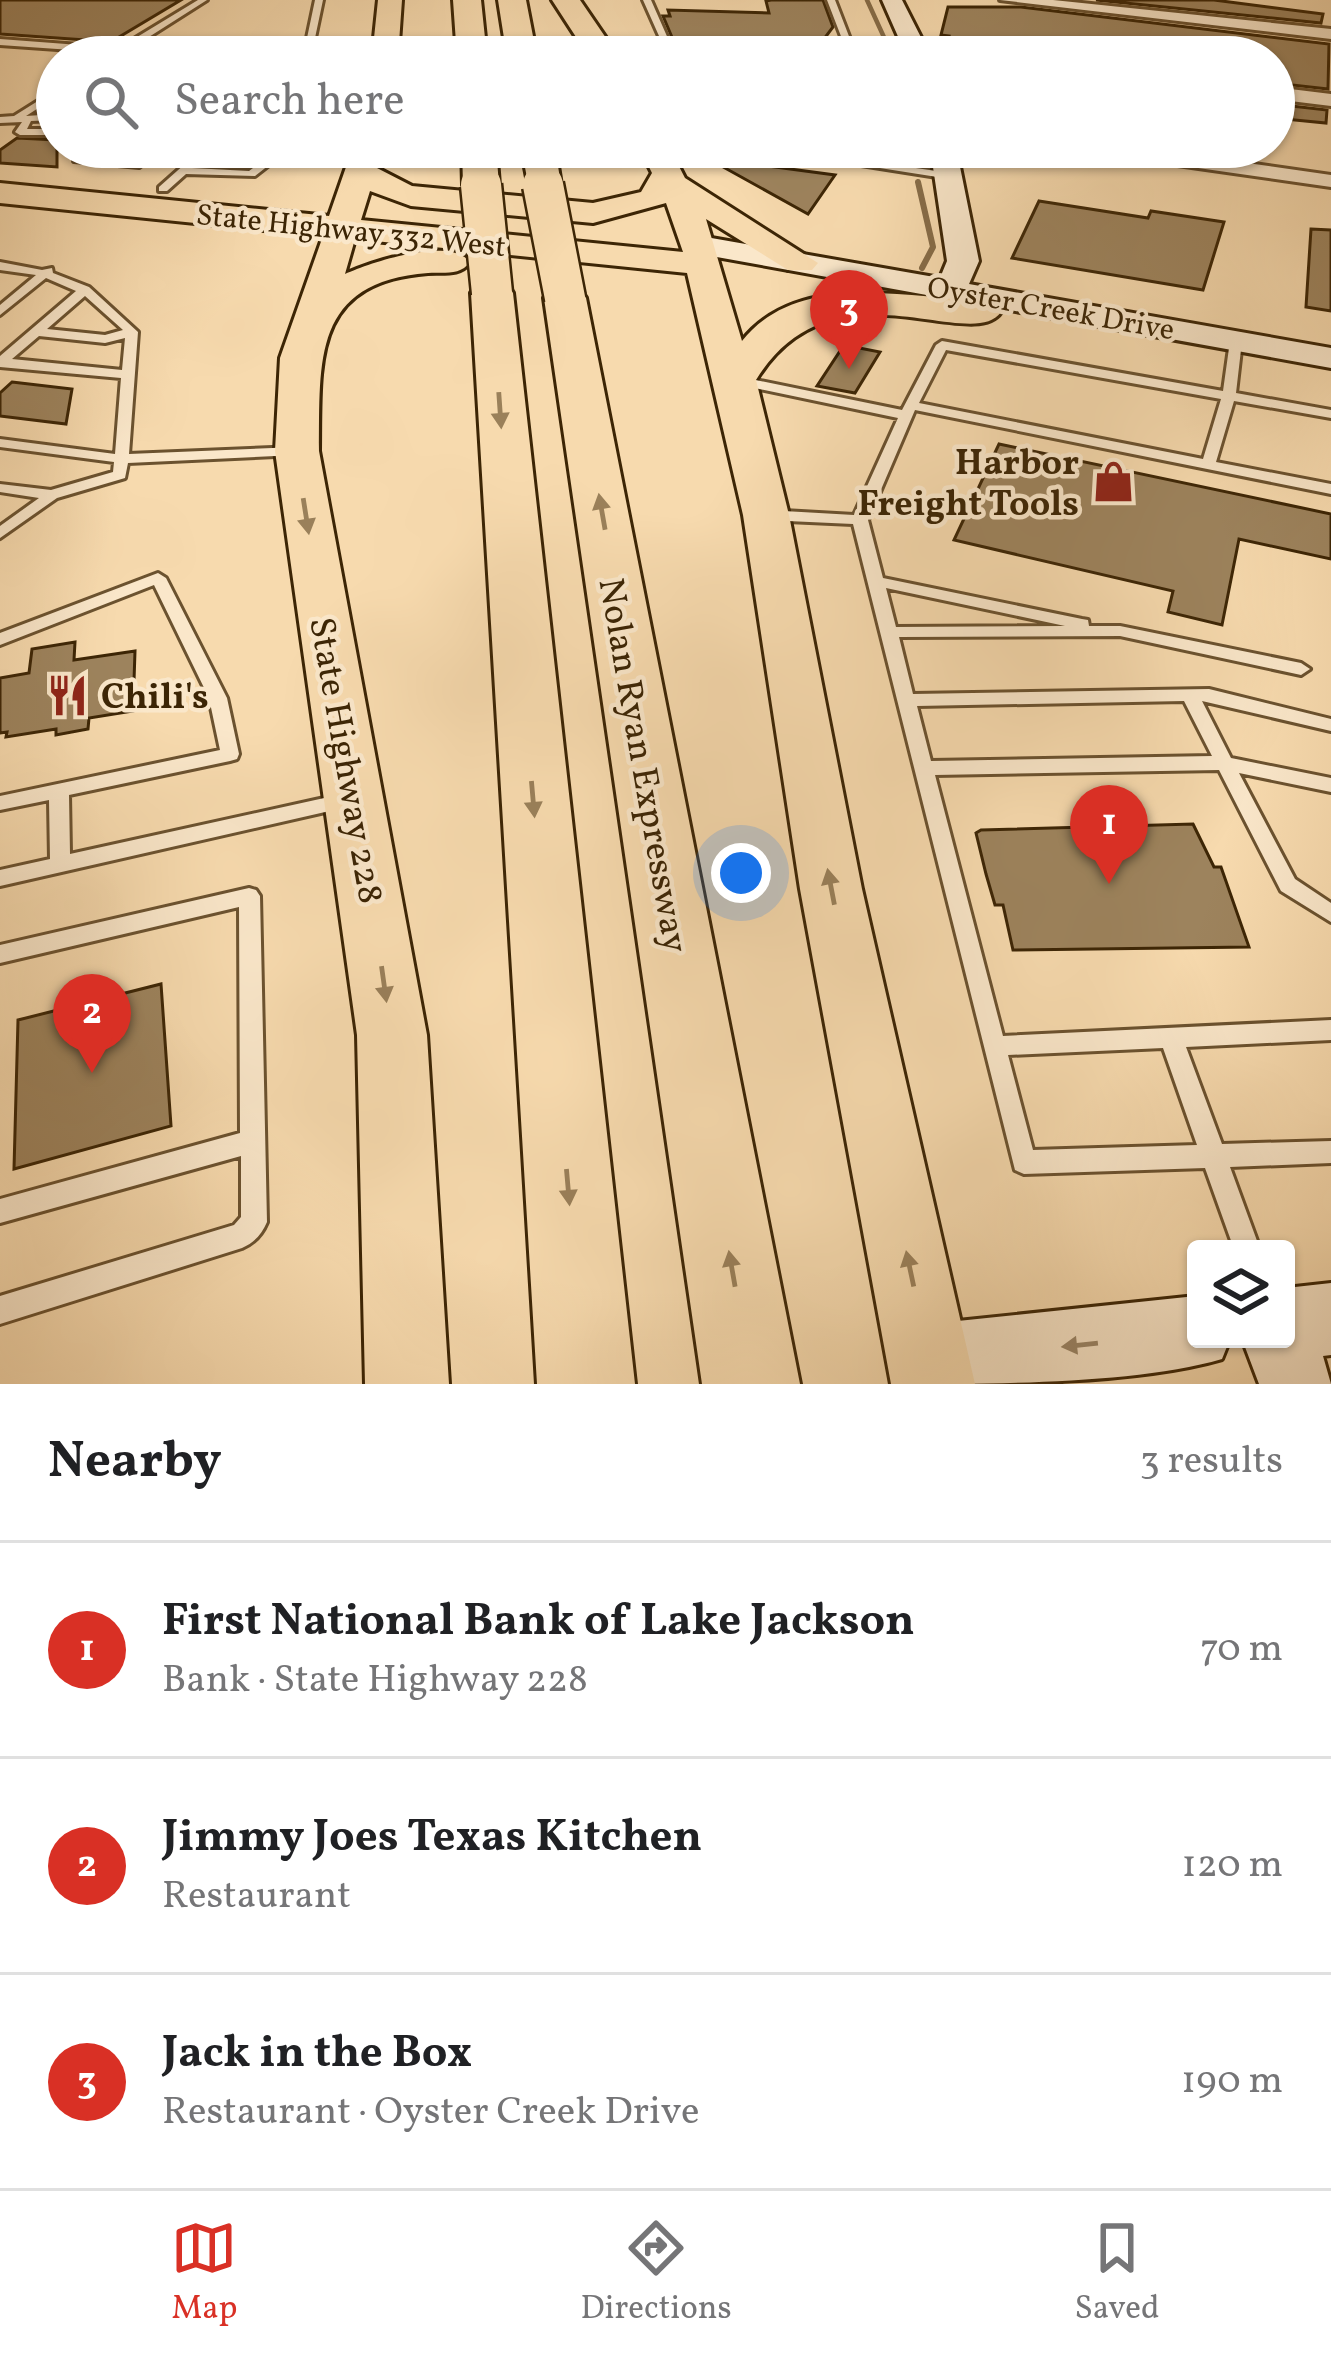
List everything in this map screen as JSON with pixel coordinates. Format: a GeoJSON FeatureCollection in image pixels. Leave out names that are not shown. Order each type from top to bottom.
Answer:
{"type":"FeatureCollection","features":[{"type":"Feature","properties":{"kind":"highway"},"geometry":{"type":"LineString","coordinates":[[467,0],[470,36]]}},
{"type":"Feature","properties":{"kind":"highway"},"geometry":{"type":"LineString","coordinates":[[512,0],[518,36]]}},
{"type":"Feature","properties":{"kind":"highway"},"geometry":{"type":"LineString","coordinates":[[566,0],[590,36]]}},
{"type":"Feature","properties":{"kind":"highway"},"geometry":{"type":"LineString","coordinates":[[480,168],[586,1384]]}},
{"type":"Feature","properties":{"kind":"highway","name":"Nolan Ryan Expressway"},"geometry":{"type":"LineString","coordinates":[[541,168],[752,1384]]}},
{"type":"Feature","properties":{"kind":"main road"},"geometry":{"type":"LineString","coordinates":[[387,36],[390,0]]}},
{"type":"Feature","properties":{"kind":"main road"},"geometry":{"type":"LineString","coordinates":[[892,0],[909,36]]}},
{"type":"Feature","properties":{"kind":"main road","name":"State Highway 228"},"geometry":{"type":"LineString","coordinates":[[358,168],[329,203],[326,277],[300,358],[297,452],[392,1035],[407,1384]]}},
{"type":"Feature","properties":{"kind":"main road"},"geometry":{"type":"LineString","coordinates":[[369,168],[389,190],[411,196],[593,213],[653,199],[666,168]]}},
{"type":"Feature","properties":{"kind":"main road"},"geometry":{"type":"LineString","coordinates":[[666,168],[701,255],[766,514],[831,889],[931,1373],[1187,1335]]}},
{"type":"Feature","properties":{"kind":"main road"},"geometry":{"type":"LineString","coordinates":[[666,168],[731,225],[800,263]]}},
{"type":"Feature","properties":{"kind":"main road"},"geometry":{"type":"LineString","coordinates":[[948,168],[963,261],[950,291]]}},
{"type":"Feature","properties":{"kind":"main road","name":"State Highway 332 West"},"geometry":{"type":"LineString","coordinates":[[0,176],[173,180],[241,208]]}},
{"type":"Feature","properties":{"kind":"main road","name":"State Highway 332 West"},"geometry":{"type":"LineString","coordinates":[[0,193],[241,208],[329,203],[701,255]]}},
{"type":"Feature","properties":{"kind":"main road"},"geometry":{"type":"LineString","coordinates":[[326,277],[313,251],[301,244],[238,228],[241,208],[329,203]]}},
{"type":"Feature","properties":{"kind":"main road","name":"Oyster Creek Drive"},"geometry":{"type":"LineString","coordinates":[[701,255],[800,263],[950,291],[1235,350],[1331,376]]}},
{"type":"Feature","properties":{"kind":"main road","name":"Oyster Creek Drive"},"geometry":{"type":"LineString","coordinates":[[701,255],[982,312],[1235,350],[1331,358]]}},
{"type":"Feature","properties":{"kind":"main road"},"geometry":{"type":"LineString","coordinates":[[314,315],[337,290],[362,276],[442,262],[620,278],[712,312]]}},
{"type":"Feature","properties":{"kind":"main road"},"geometry":{"type":"LineString","coordinates":[[741,407],[767,335],[810,313],[868,305],[982,312]]}},
{"type":"Feature","properties":{"kind":"main road"},"geometry":{"type":"LineString","coordinates":[[1295,1323],[1331,1319]]}},
{"type":"Feature","properties":{"kind":"main road"},"geometry":{"type":"LineString","coordinates":[[1283,1348],[1297,1384]]}},
{"type":"Feature","properties":{"kind":"street"},"geometry":{"type":"LineString","coordinates":[[1008,0],[1331,34]]}},
{"type":"Feature","properties":{"kind":"street"},"geometry":{"type":"LineString","coordinates":[[1295,96],[1331,100]]}},
{"type":"Feature","properties":{"kind":"street"},"geometry":{"type":"LineString","coordinates":[[1240,168],[1331,181]]}},
{"type":"Feature","properties":{"kind":"lane"},"geometry":{"type":"LineString","coordinates":[[145,36],[202,0]]}},
{"type":"Feature","properties":{"kind":"lane"},"geometry":{"type":"LineString","coordinates":[[312,36],[319,0]]}},
{"type":"Feature","properties":{"kind":"lane"},"geometry":{"type":"LineString","coordinates":[[647,0],[663,36]]}},
{"type":"Feature","properties":{"kind":"lane"},"geometry":{"type":"LineString","coordinates":[[831,0],[845,36]]}},
{"type":"Feature","properties":{"kind":"lane"},"geometry":{"type":"LineString","coordinates":[[0,42],[36,46]]}},
{"type":"Feature","properties":{"kind":"lane"},"geometry":{"type":"LineString","coordinates":[[14,119],[36,105]]}},
{"type":"Feature","properties":{"kind":"lane"},"geometry":{"type":"LineString","coordinates":[[0,120],[36,118]]}},
{"type":"Feature","properties":{"kind":"lane"},"geometry":{"type":"LineString","coordinates":[[28,119],[20,132],[36,132]]}},
{"type":"Feature","properties":{"kind":"lane"},"geometry":{"type":"LineString","coordinates":[[173,180],[186,168]]}},
{"type":"Feature","properties":{"kind":"lane"},"geometry":{"type":"LineString","coordinates":[[173,180],[251,174],[259,168]]}},
{"type":"Feature","properties":{"kind":"lane"},"geometry":{"type":"LineString","coordinates":[[0,266],[49,271],[100,297],[131,332],[120,475],[52,495],[0,533]]}},
{"type":"Feature","properties":{"kind":"lane"},"geometry":{"type":"LineString","coordinates":[[0,311],[49,271]]}},
{"type":"Feature","properties":{"kind":"lane"},"geometry":{"type":"LineString","coordinates":[[1,362],[85,290]]}},
{"type":"Feature","properties":{"kind":"lane"},"geometry":{"type":"LineString","coordinates":[[36,332],[105,339],[131,332]]}},
{"type":"Feature","properties":{"kind":"lane"},"geometry":{"type":"LineString","coordinates":[[1331,414],[942,345],[860,520],[1024,1162],[1331,1152]]}},
{"type":"Feature","properties":{"kind":"lane"},"geometry":{"type":"LineString","coordinates":[[1208,465],[1229,395],[1235,350]]}},
{"type":"Feature","properties":{"kind":"lane"},"geometry":{"type":"LineString","coordinates":[[1,362],[128,375]]}},
{"type":"Feature","properties":{"kind":"lane"},"geometry":{"type":"LineString","coordinates":[[741,407],[909,410],[1331,490]]}},
{"type":"Feature","properties":{"kind":"lane"},"geometry":{"type":"LineString","coordinates":[[0,443],[121,459],[297,452]]}},
{"type":"Feature","properties":{"kind":"lane"},"geometry":{"type":"LineString","coordinates":[[0,488],[52,495]]}},
{"type":"Feature","properties":{"kind":"lane"},"geometry":{"type":"LineString","coordinates":[[766,514],[860,520]]}},
{"type":"Feature","properties":{"kind":"lane"},"geometry":{"type":"LineString","coordinates":[[0,639],[158,578],[185,622],[218,698],[230,754],[0,803]]}},
{"type":"Feature","properties":{"kind":"lane"},"geometry":{"type":"LineString","coordinates":[[875,581],[1301,669]]}},
{"type":"Feature","properties":{"kind":"lane"},"geometry":{"type":"LineString","coordinates":[[889,632],[1120,632]]}},
{"type":"Feature","properties":{"kind":"lane"},"geometry":{"type":"LineString","coordinates":[[906,700],[1189,694],[1331,725]]}},
{"type":"Feature","properties":{"kind":"lane"},"geometry":{"type":"LineString","coordinates":[[1189,694],[1288,885],[1331,914]]}},
{"type":"Feature","properties":{"kind":"lane"},"geometry":{"type":"LineString","coordinates":[[923,768],[1225,763],[1331,785]]}},
{"type":"Feature","properties":{"kind":"lane"},"geometry":{"type":"LineString","coordinates":[[59,790],[61,864]]}},
{"type":"Feature","properties":{"kind":"lane"},"geometry":{"type":"LineString","coordinates":[[0,878],[357,798]]}},
{"type":"Feature","properties":{"kind":"lane"},"geometry":{"type":"LineString","coordinates":[[0,955],[249,896],[254,1222],[242,1235],[0,1310]]}},
{"type":"Feature","properties":{"kind":"lane"},"geometry":{"type":"LineString","coordinates":[[994,1046],[1331,1030]]}},
{"type":"Feature","properties":{"kind":"lane"},"geometry":{"type":"LineString","coordinates":[[1171,1037],[1244,1240]]}},
{"type":"Feature","properties":{"kind":"lane"},"geometry":{"type":"LineString","coordinates":[[0,1211],[253,1141]]}},
{"type":"Feature","properties":{"kind":"building"},"geometry":{"type":"Polygon","coordinates":[[[0,0],[181,0],[121,36],[0,34],[0,0]]]}},
{"type":"Feature","properties":{"kind":"building"},"geometry":{"type":"Polygon","coordinates":[[[823,0],[833,27],[826,36],[671,36],[663,16],[670,16],[668,10],[769,13],[766,1],[823,0]]]}},
{"type":"Feature","properties":{"kind":"building"},"geometry":{"type":"Polygon","coordinates":[[[1096,0],[1214,0],[1323,14],[1321,23],[1096,0]]]}},
{"type":"Feature","properties":{"kind":"building"},"geometry":{"type":"Polygon","coordinates":[[[948,7],[1021,7],[1262,36],[949,36],[941,35],[948,7]]]}},
{"type":"Feature","properties":{"kind":"building"},"geometry":{"type":"Polygon","coordinates":[[[1295,40],[1329,44],[1328,89],[1295,85],[1295,40]]]}},
{"type":"Feature","properties":{"kind":"building"},"geometry":{"type":"Polygon","coordinates":[[[1295,106],[1327,110],[1326,123],[1295,120],[1295,106]]]}},
{"type":"Feature","properties":{"kind":"building"},"geometry":{"type":"Polygon","coordinates":[[[17,138],[36,139],[36,166],[0,163],[0,150],[17,138]]]}},
{"type":"Feature","properties":{"kind":"building"},"geometry":{"type":"Polygon","coordinates":[[[725,168],[782,168],[835,175],[808,214],[725,168]]]}},
{"type":"Feature","properties":{"kind":"building"},"geometry":{"type":"Polygon","coordinates":[[[1039,201],[1148,218],[1151,211],[1224,222],[1203,290],[1012,258],[1039,201]]]}},
{"type":"Feature","properties":{"kind":"building"},"geometry":{"type":"Polygon","coordinates":[[[1311,229],[1331,230],[1331,311],[1306,307],[1311,229]]]}},
{"type":"Feature","properties":{"kind":"building"},"geometry":{"type":"Polygon","coordinates":[[[844,345],[880,352],[855,393],[817,386],[844,345]]]}},
{"type":"Feature","properties":{"kind":"building"},"geometry":{"type":"Polygon","coordinates":[[[12,382],[72,389],[66,424],[0,416],[0,393],[12,382]]]}},
{"type":"Feature","properties":{"kind":"building"},"geometry":{"type":"Polygon","coordinates":[[[999,444],[1331,514],[1331,559],[1239,539],[1222,625],[1168,612],[1173,591],[954,540],[999,444]]]}},
{"type":"Feature","properties":{"kind":"building","name":"Chili's"},"geometry":{"type":"Polygon","coordinates":[[[75,642],[74,660],[135,651],[133,711],[89,718],[88,729],[56,735],[56,729],[6,737],[7,732],[0,733],[0,678],[29,673],[32,649],[75,642]]]}},
{"type":"Feature","properties":{"kind":"building"},"geometry":{"type":"Polygon","coordinates":[[[1193,824],[1214,867],[1221,867],[1249,947],[1013,950],[1003,905],[995,905],[976,833],[1193,824]]]}},
{"type":"Feature","properties":{"kind":"building"},"geometry":{"type":"Polygon","coordinates":[[[161,984],[171,1126],[14,1169],[18,1020],[161,984]]]}},
{"type":"Feature","properties":{"kind":"waterway"},"geometry":{"type":"LineString","coordinates":[[867,0],[883,36]]}},
{"type":"Feature","properties":{"kind":"waterway"},"geometry":{"type":"LineString","coordinates":[[918,182],[933,247],[922,268]]}},
{"type":"Feature","properties":{"kind":"place","name":"Jack in the Box"},"geometry":{"type":"Point","coordinates":[849,369]}},
{"type":"Feature","properties":{"kind":"place","name":"Harbor Freight Tools"},"geometry":{"type":"Point","coordinates":[1113,482]}},
{"type":"Feature","properties":{"kind":"place","name":"Chili's"},"geometry":{"type":"Point","coordinates":[67,695]}},
{"type":"Feature","properties":{"kind":"place","name":"First National Bank of Lake Jackson"},"geometry":{"type":"Point","coordinates":[1109,884]}},
{"type":"Feature","properties":{"kind":"place","name":"Jimmy Joes Texas Kitchen"},"geometry":{"type":"Point","coordinates":[92,1073]}}]}
